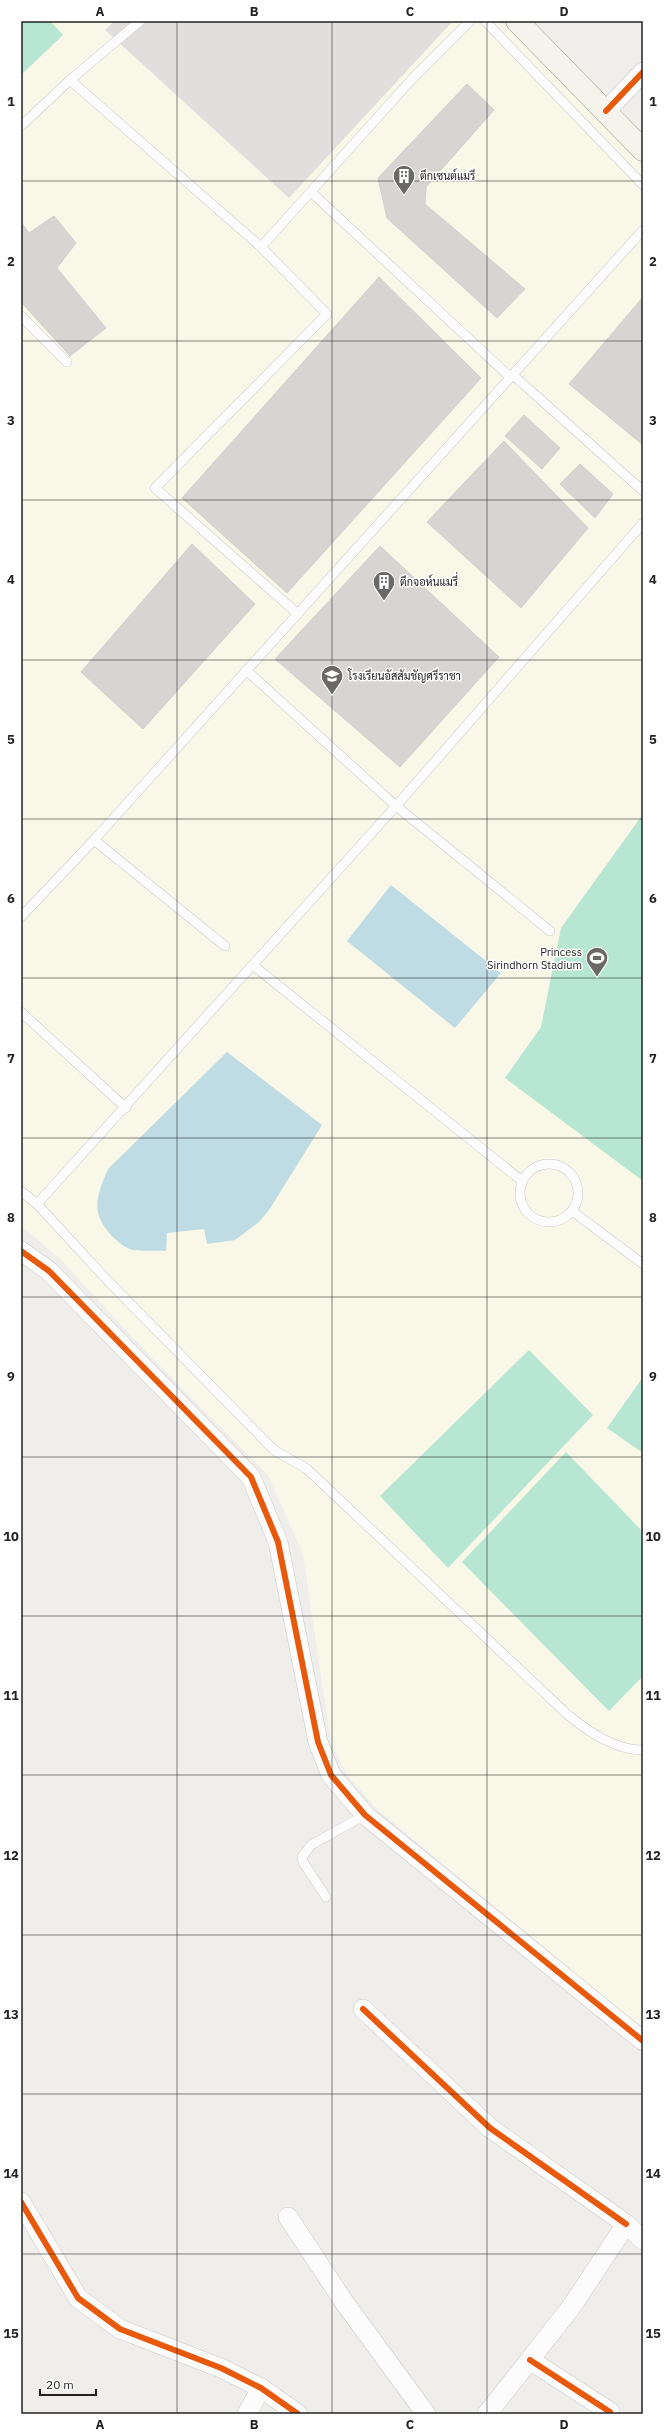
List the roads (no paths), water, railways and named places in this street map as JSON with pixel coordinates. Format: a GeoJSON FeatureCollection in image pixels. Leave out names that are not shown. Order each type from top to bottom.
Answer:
{"type":"FeatureCollection","features":[{"type":"Feature","properties":{"kind":"main road"},"geometry":{"type":"LineString","coordinates":[[517,21],[643,150]]}},
{"type":"Feature","properties":{"kind":"street"},"geometry":{"type":"LineString","coordinates":[[606,111],[643,72]]}},
{"type":"Feature","properties":{"kind":"street"},"geometry":{"type":"LineString","coordinates":[[21,1251],[49,1271],[251,1477],[278,1542],[318,1742],[331,1775],[365,1815],[643,2041]]}},
{"type":"Feature","properties":{"kind":"street"},"geometry":{"type":"LineString","coordinates":[[363,2009],[490,2128],[626,2224],[643,2240]]}},
{"type":"Feature","properties":{"kind":"street"},"geometry":{"type":"LineString","coordinates":[[21,2202],[78,2298],[120,2329],[221,2368],[261,2388],[298,2414]]}},
{"type":"Feature","properties":{"kind":"street"},"geometry":{"type":"LineString","coordinates":[[288,2217],[344,2302],[426,2414]]}},
{"type":"Feature","properties":{"kind":"street"},"geometry":{"type":"LineString","coordinates":[[487,2414],[572,2306],[626,2224]]}},
{"type":"Feature","properties":{"kind":"street"},"geometry":{"type":"LineString","coordinates":[[530,2360],[610,2412]]}},
{"type":"Feature","properties":{"kind":"street"},"geometry":{"type":"LineString","coordinates":[[247,2414],[261,2388]]}},
{"type":"Feature","properties":{"kind":"lane"},"geometry":{"type":"LineString","coordinates":[[21,126],[70,80],[140,21]]}},
{"type":"Feature","properties":{"kind":"lane"},"geometry":{"type":"LineString","coordinates":[[261,247],[413,78],[470,21]]}},
{"type":"Feature","properties":{"kind":"lane"},"geometry":{"type":"LineString","coordinates":[[485,21],[643,185]]}},
{"type":"Feature","properties":{"kind":"lane"},"geometry":{"type":"LineString","coordinates":[[70,80],[261,247],[327,314],[155,488],[298,614]]}},
{"type":"Feature","properties":{"kind":"lane"},"geometry":{"type":"LineString","coordinates":[[311,192],[511,376],[643,491]]}},
{"type":"Feature","properties":{"kind":"lane"},"geometry":{"type":"LineString","coordinates":[[21,917],[94,840],[643,230]]}},
{"type":"Feature","properties":{"kind":"lane"},"geometry":{"type":"LineString","coordinates":[[21,316],[67,362]]}},
{"type":"Feature","properties":{"kind":"lane"},"geometry":{"type":"LineString","coordinates":[[37,1204],[254,966],[643,523]]}},
{"type":"Feature","properties":{"kind":"lane"},"geometry":{"type":"LineString","coordinates":[[246,670],[396,806],[550,931]]}},
{"type":"Feature","properties":{"kind":"lane"},"geometry":{"type":"LineString","coordinates":[[94,840],[225,946]]}},
{"type":"Feature","properties":{"kind":"lane"},"geometry":{"type":"LineString","coordinates":[[254,966],[522,1181]]}},
{"type":"Feature","properties":{"kind":"lane"},"geometry":{"type":"LineString","coordinates":[[21,1012],[126,1108]]}},
{"type":"Feature","properties":{"kind":"lane"},"geometry":{"type":"LineString","coordinates":[[555,1164],[564,1168],[572,1174],[578,1193],[572,1211],[556,1221],[547,1222],[530,1215],[520,1200],[522,1181],[527,1173],[535,1167],[555,1164]]}},
{"type":"Feature","properties":{"kind":"lane"},"geometry":{"type":"LineString","coordinates":[[21,1191],[37,1204],[108,1281],[274,1450],[307,1469],[569,1716],[591,1732],[614,1744],[643,1750]]}},
{"type":"Feature","properties":{"kind":"lane"},"geometry":{"type":"LineString","coordinates":[[572,1211],[643,1264]]}},
{"type":"Feature","properties":{"kind":"lane"},"geometry":{"type":"LineString","coordinates":[[326,1897],[303,1862],[302,1857],[312,1845],[365,1815]]}},
{"type":"Feature","properties":{"kind":"water"},"geometry":{"type":"Polygon","coordinates":[[[391,885],[501,973],[455,1028],[347,941],[391,885]]]}},
{"type":"Feature","properties":{"kind":"water"},"geometry":{"type":"Polygon","coordinates":[[[227,1052],[322,1125],[269,1210],[259,1222],[235,1240],[207,1244],[204,1229],[167,1233],[166,1251],[133,1250],[127,1248],[119,1243],[110,1234],[100,1218],[98,1210],[97,1203],[108,1169],[227,1052]]]}},
{"type":"Feature","properties":{"kind":"place","name":"ตึกเซนต์แมรี"},"geometry":{"type":"Point","coordinates":[404,196]}},
{"type":"Feature","properties":{"kind":"place","name":"ตึกจอห์นแมรี่"},"geometry":{"type":"Point","coordinates":[384,602]}},
{"type":"Feature","properties":{"kind":"place","name":"โรงเรียนอัสสัมชัญศรีราชา"},"geometry":{"type":"Point","coordinates":[332,696]}},
{"type":"Feature","properties":{"kind":"place","name":"Princess Sirindhorn Stadium"},"geometry":{"type":"Point","coordinates":[597,978]}}]}
